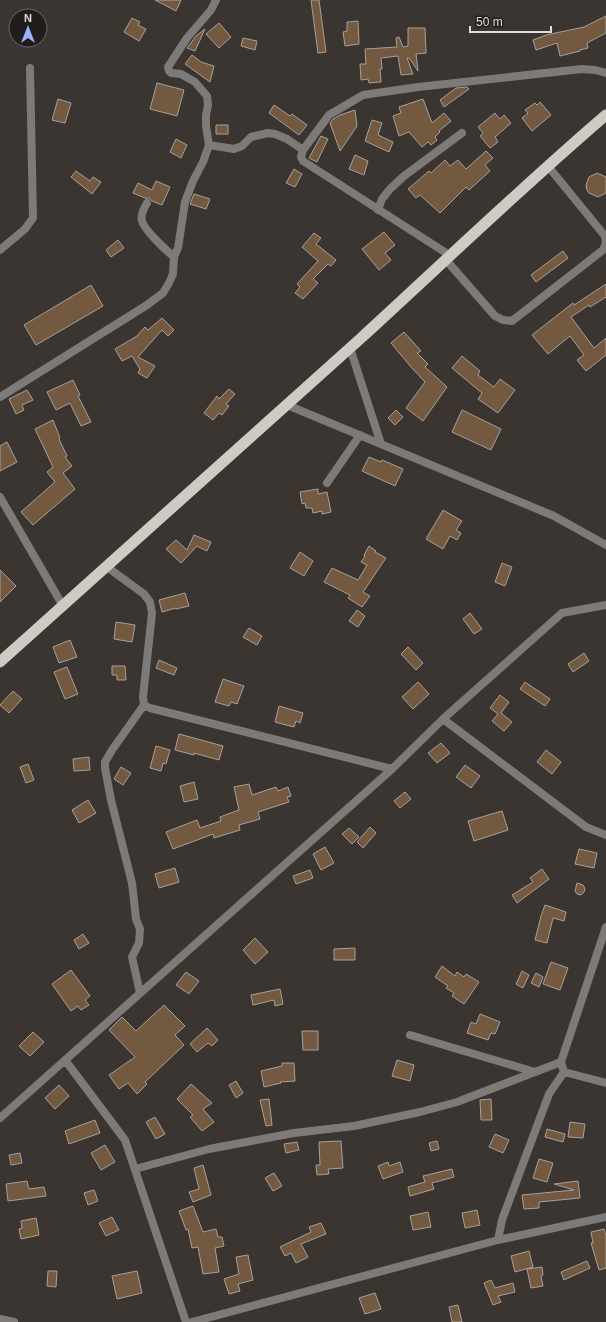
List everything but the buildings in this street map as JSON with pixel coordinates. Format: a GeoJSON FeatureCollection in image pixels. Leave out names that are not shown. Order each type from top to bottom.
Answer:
{"type":"FeatureCollection","features":[{"type":"Feature","properties":{"kind":"highway"},"geometry":{"type":"LineString","coordinates":[[0,662],[350,348],[548,165],[606,115]]}},
{"type":"Feature","properties":{"kind":"street"},"geometry":{"type":"LineString","coordinates":[[0,397],[147,305],[163,293],[169,283],[173,274],[174,257],[178,248],[183,210],[188,193],[203,162],[209,145],[206,126],[208,105],[207,96],[195,82],[185,76],[169,72],[168,67],[187,38],[211,10],[216,0]]}},
{"type":"Feature","properties":{"kind":"street"},"geometry":{"type":"LineString","coordinates":[[0,250],[25,229],[34,218],[30,68]]}},
{"type":"Feature","properties":{"kind":"street"},"geometry":{"type":"LineString","coordinates":[[548,165],[605,236],[606,243],[603,250],[512,321],[503,320],[495,316],[448,258],[378,210],[307,165],[301,157],[303,150],[329,115],[363,95],[426,86],[582,69],[606,73]]}},
{"type":"Feature","properties":{"kind":"street"},"geometry":{"type":"LineString","coordinates":[[209,145],[234,149],[242,146],[251,137],[268,133],[281,136],[303,150]]}},
{"type":"Feature","properties":{"kind":"street"},"geometry":{"type":"LineString","coordinates":[[378,210],[382,199],[400,180],[462,133]]}},
{"type":"Feature","properties":{"kind":"street"},"geometry":{"type":"LineString","coordinates":[[147,203],[142,215],[142,222],[174,257]]}},
{"type":"Feature","properties":{"kind":"street"},"geometry":{"type":"LineString","coordinates":[[350,348],[381,444]]}},
{"type":"Feature","properties":{"kind":"street"},"geometry":{"type":"LineString","coordinates":[[287,405],[554,516],[606,545]]}},
{"type":"Feature","properties":{"kind":"street"},"geometry":{"type":"LineString","coordinates":[[327,483],[360,436]]}},
{"type":"Feature","properties":{"kind":"street"},"geometry":{"type":"LineString","coordinates":[[0,496],[63,606]]}},
{"type":"Feature","properties":{"kind":"street"},"geometry":{"type":"LineString","coordinates":[[107,567],[144,594],[150,602],[152,613],[143,697],[144,705],[105,762],[111,800],[132,883],[136,919],[140,929],[139,943],[132,957],[140,993]]}},
{"type":"Feature","properties":{"kind":"street"},"geometry":{"type":"LineString","coordinates":[[0,1118],[392,769],[443,719],[562,613],[606,605]]}},
{"type":"Feature","properties":{"kind":"street"},"geometry":{"type":"LineString","coordinates":[[144,705],[150,708],[392,769]]}},
{"type":"Feature","properties":{"kind":"street"},"geometry":{"type":"LineString","coordinates":[[443,719],[586,826],[606,835]]}},
{"type":"Feature","properties":{"kind":"street"},"geometry":{"type":"LineString","coordinates":[[564,1072],[561,1062],[606,927]]}},
{"type":"Feature","properties":{"kind":"street"},"geometry":{"type":"LineString","coordinates":[[410,1035],[534,1072]]}},
{"type":"Feature","properties":{"kind":"street"},"geometry":{"type":"LineString","coordinates":[[65,1060],[125,1140],[186,1322]]}},
{"type":"Feature","properties":{"kind":"street"},"geometry":{"type":"LineString","coordinates":[[135,1169],[224,1146],[294,1133],[354,1126],[420,1112],[457,1102],[561,1062]]}},
{"type":"Feature","properties":{"kind":"street"},"geometry":{"type":"LineString","coordinates":[[564,1072],[606,1083]]}},
{"type":"Feature","properties":{"kind":"street"},"geometry":{"type":"LineString","coordinates":[[498,1240],[502,1220],[549,1094],[564,1072]]}},
{"type":"Feature","properties":{"kind":"street"},"geometry":{"type":"LineString","coordinates":[[192,1322],[498,1240],[606,1217]]}},
{"type":"Feature","properties":{"kind":"street"},"geometry":{"type":"LineString","coordinates":[[0,1319],[14,1322]]}}]}
